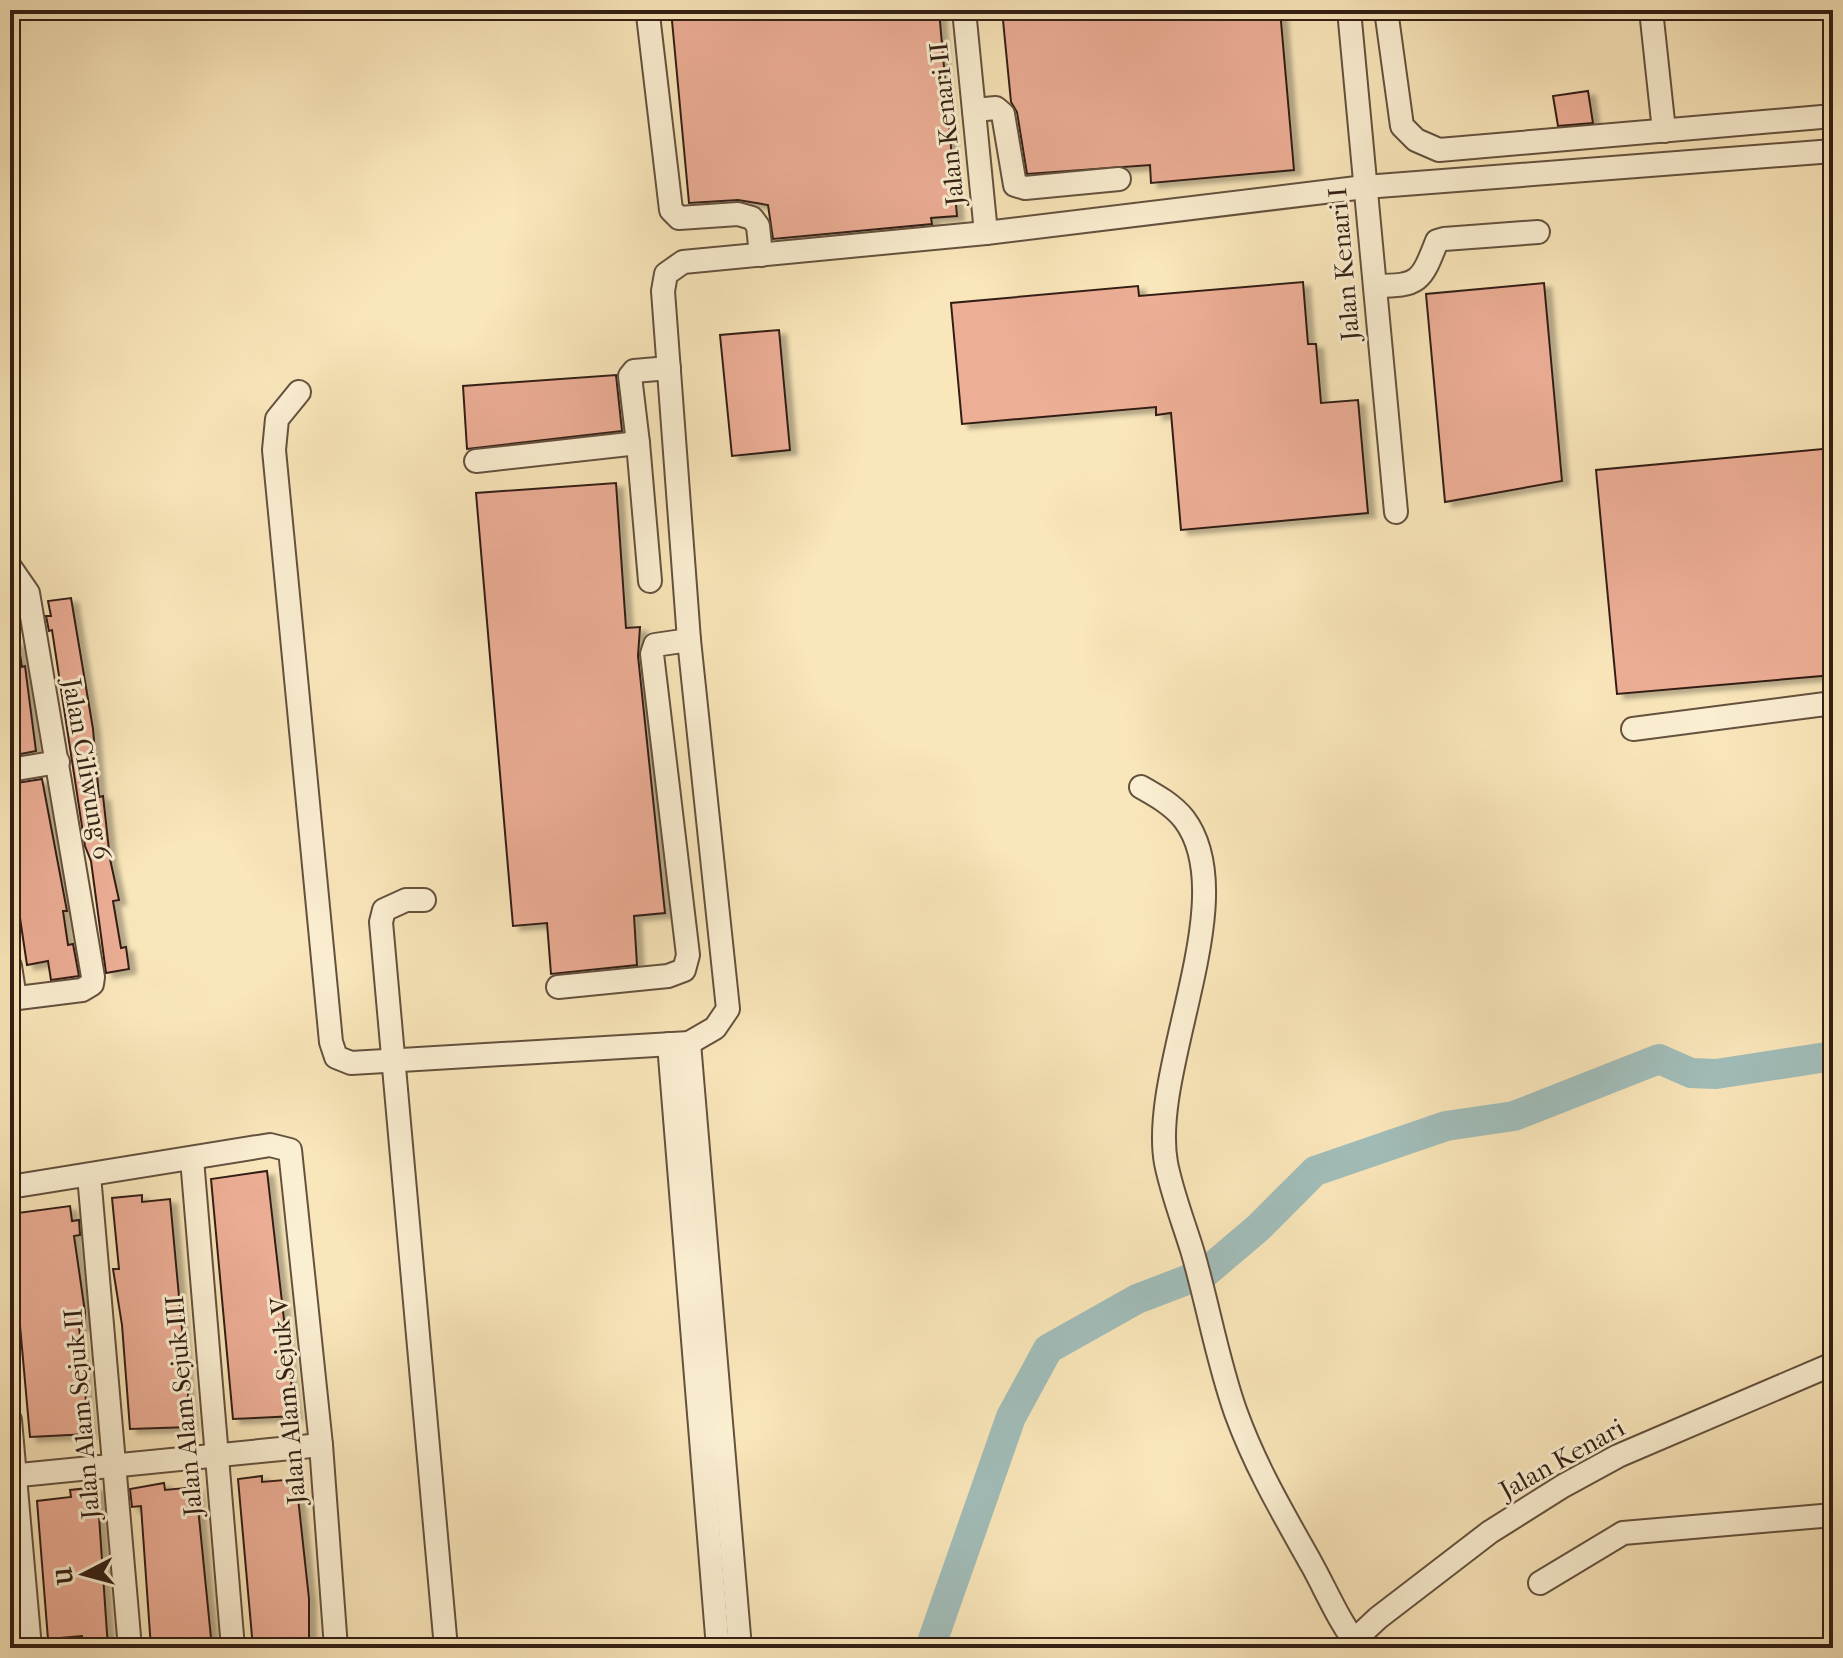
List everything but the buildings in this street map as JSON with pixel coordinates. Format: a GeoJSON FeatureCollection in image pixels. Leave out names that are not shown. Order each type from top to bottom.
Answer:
{"type":"FeatureCollection","features":[{"type":"Feature","properties":{"kind":"street","name":"Jalan Kenari II"},"geometry":{"type":"LineString","coordinates":[[964,10],[986,233]]}},
{"type":"Feature","properties":{"kind":"street","name":"Jalan Kenari I"},"geometry":{"type":"LineString","coordinates":[[1349,10],[1396,512]]}},
{"type":"Feature","properties":{"kind":"street"},"geometry":{"type":"LineString","coordinates":[[1386,10],[1402,126],[1416,140],[1439,150],[1833,116]]}},
{"type":"Feature","properties":{"kind":"street"},"geometry":{"type":"LineString","coordinates":[[1651,10],[1664,131]]}},
{"type":"Feature","properties":{"kind":"street"},"geometry":{"type":"LineString","coordinates":[[648,15],[671,210],[679,218],[738,214],[752,218],[758,226],[761,255]]}},
{"type":"Feature","properties":{"kind":"street"},"geometry":{"type":"LineString","coordinates":[[974,110],[996,108],[1003,114],[1015,185],[1025,188],[1119,179]]}},
{"type":"Feature","properties":{"kind":"street"},"geometry":{"type":"LineString","coordinates":[[299,392],[277,419],[274,450],[331,1042],[336,1057],[351,1063],[679,1043],[715,1028],[728,1009],[689,640],[663,291],[666,274],[683,262],[986,233],[1365,187],[1833,151]]}},
{"type":"Feature","properties":{"kind":"street"},"geometry":{"type":"LineString","coordinates":[[1375,286],[1414,284],[1423,276],[1437,241],[1538,232]]}},
{"type":"Feature","properties":{"kind":"street"},"geometry":{"type":"LineString","coordinates":[[650,581],[630,376],[634,371],[669,368]]}},
{"type":"Feature","properties":{"kind":"street"},"geometry":{"type":"LineString","coordinates":[[476,461],[638,443]]}},
{"type":"Feature","properties":{"kind":"street","name":"Jalan Ciliwung 6"},"geometry":{"type":"LineString","coordinates":[[11,567],[28,593],[93,967],[92,984],[82,990],[13,998]]}},
{"type":"Feature","properties":{"kind":"street"},"geometry":{"type":"LineString","coordinates":[[558,987],[668,976],[684,970],[688,955],[652,654],[655,645],[664,641],[689,640]]}},
{"type":"Feature","properties":{"kind":"street"},"geometry":{"type":"LineString","coordinates":[[1633,729],[1833,703]]}},
{"type":"Feature","properties":{"kind":"street"},"geometry":{"type":"LineString","coordinates":[[665,764],[702,761]]}},
{"type":"Feature","properties":{"kind":"street"},"geometry":{"type":"LineString","coordinates":[[10,770],[58,762]]}},
{"type":"Feature","properties":{"kind":"street"},"geometry":{"type":"LineString","coordinates":[[1141,787],[1169,804],[1184,819],[1200,853],[1203,876],[1197,945],[1166,1109],[1165,1160],[1235,1412],[1281,1516],[1353,1645]]}},
{"type":"Feature","properties":{"kind":"street"},"geometry":{"type":"LineString","coordinates":[[673,833],[709,830]]}},
{"type":"Feature","properties":{"kind":"street"},"geometry":{"type":"LineString","coordinates":[[424,900],[395,904],[384,910],[381,922],[446,1648]]}},
{"type":"Feature","properties":{"kind":"street"},"geometry":{"type":"LineString","coordinates":[[682,910],[717,906]]}},
{"type":"Feature","properties":{"kind":"street"},"geometry":{"type":"LineString","coordinates":[[10,966],[13,998]]}},
{"type":"Feature","properties":{"kind":"street"},"geometry":{"type":"LineString","coordinates":[[679,1043],[718,1648]]}},
{"type":"Feature","properties":{"kind":"street"},"geometry":{"type":"LineString","coordinates":[[679,1043],[740,1648]]}},
{"type":"Feature","properties":{"kind":"street","name":"Jalan Alam Sejuk V"},"geometry":{"type":"LineString","coordinates":[[192,1159],[270,1145],[283,1145],[290,1150],[321,1445],[336,1648]]}},
{"type":"Feature","properties":{"kind":"street"},"geometry":{"type":"LineString","coordinates":[[10,1187],[192,1159]]}},
{"type":"Feature","properties":{"kind":"street","name":"Jalan Alam Sejuk III"},"geometry":{"type":"LineString","coordinates":[[192,1159],[233,1648]]}},
{"type":"Feature","properties":{"kind":"street","name":"Jalan Alam Sejuk II"},"geometry":{"type":"LineString","coordinates":[[89,1175],[130,1648]]}},
{"type":"Feature","properties":{"kind":"street","name":"Jalan Kenari"},"geometry":{"type":"LineString","coordinates":[[1353,1645],[1490,1532],[1563,1486],[1618,1456],[1833,1364]]}},
{"type":"Feature","properties":{"kind":"street"},"geometry":{"type":"LineString","coordinates":[[10,1420],[30,1648]]}},
{"type":"Feature","properties":{"kind":"street"},"geometry":{"type":"LineString","coordinates":[[13,1476],[321,1445]]}},
{"type":"Feature","properties":{"kind":"street"},"geometry":{"type":"LineString","coordinates":[[1540,1583],[1623,1533],[1833,1515]]}},
{"type":"Feature","properties":{"kind":"waterway"},"geometry":{"type":"LineString","coordinates":[[930,1648],[1011,1417],[1048,1349],[1137,1299],[1205,1273],[1258,1228],[1315,1171],[1446,1126],[1514,1116],[1659,1059],[1691,1073],[1716,1074],[1833,1056]]}}]}
